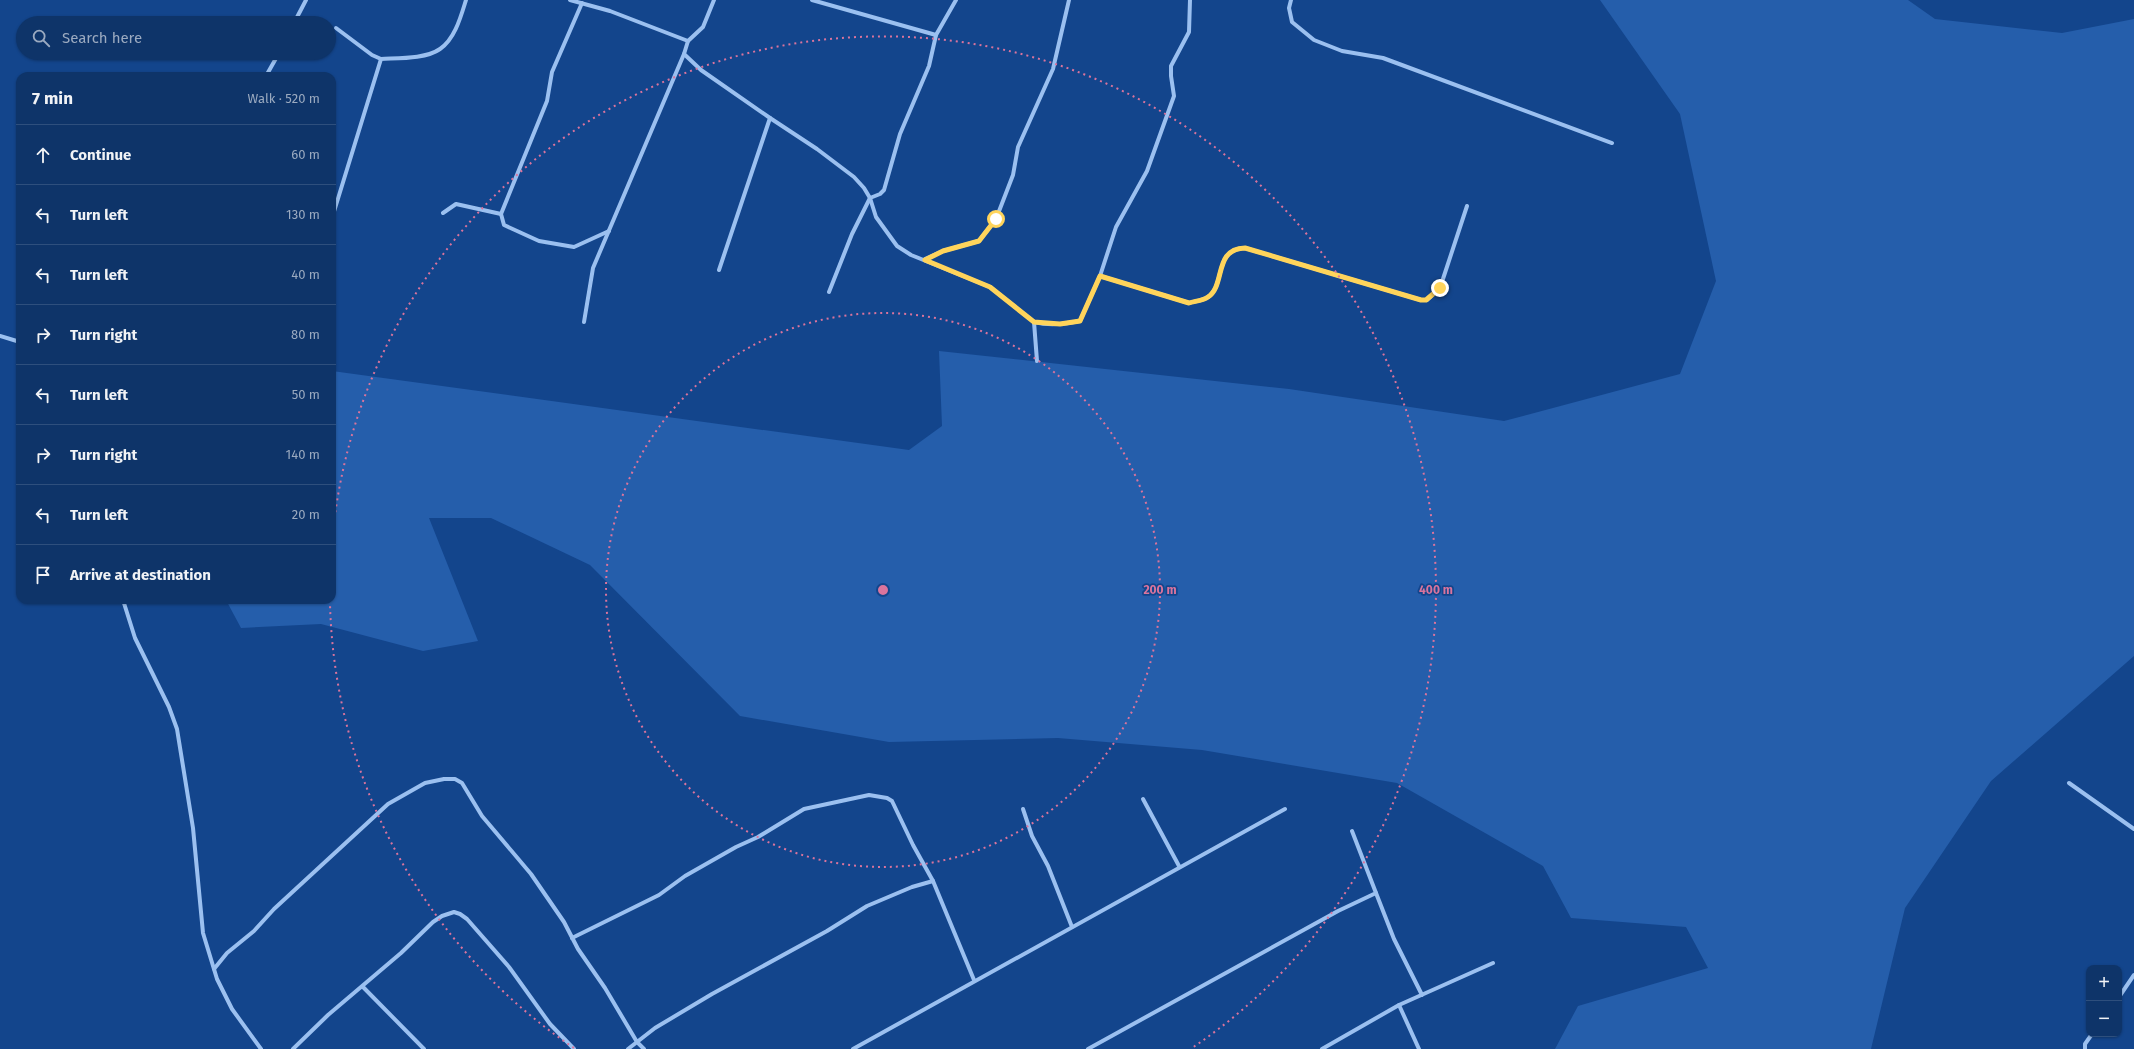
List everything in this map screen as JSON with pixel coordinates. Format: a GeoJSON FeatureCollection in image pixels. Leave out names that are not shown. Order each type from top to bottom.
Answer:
{"type":"FeatureCollection","features":[{"type":"Feature","properties":{"kind":"street"},"geometry":{"type":"LineString","coordinates":[[298,16],[306,0]]}},
{"type":"Feature","properties":{"kind":"street"},"geometry":{"type":"LineString","coordinates":[[336,28],[372,55],[381,58],[418,56],[440,49],[457,26],[466,0]]}},
{"type":"Feature","properties":{"kind":"street"},"geometry":{"type":"LineString","coordinates":[[570,0],[610,11],[688,41]]}},
{"type":"Feature","properties":{"kind":"street"},"geometry":{"type":"LineString","coordinates":[[584,322],[593,268],[684,54],[688,41],[703,27],[714,0]]}},
{"type":"Feature","properties":{"kind":"street"},"geometry":{"type":"LineString","coordinates":[[812,0],[936,34]]}},
{"type":"Feature","properties":{"kind":"street"},"geometry":{"type":"LineString","coordinates":[[829,292],[852,234],[870,198],[880,194],[884,190],[900,134],[929,66],[936,34],[956,0]]}},
{"type":"Feature","properties":{"kind":"street"},"geometry":{"type":"LineString","coordinates":[[925,260],[943,251],[979,241],[996,219],[1013,174],[1018,147],[1052,68],[1069,0]]}},
{"type":"Feature","properties":{"kind":"street"},"geometry":{"type":"LineString","coordinates":[[684,54],[701,70],[817,149],[854,177],[870,198],[876,217],[897,246],[925,260],[990,287],[1034,322],[1060,324],[1080,321],[1100,276],[1116,227],[1147,171],[1174,96],[1171,66],[1190,32],[1190,0]]}},
{"type":"Feature","properties":{"kind":"street"},"geometry":{"type":"LineString","coordinates":[[1291,0],[1289,8],[1292,22],[1314,40],[1342,51],[1384,58],[1612,143]]}},
{"type":"Feature","properties":{"kind":"street"},"geometry":{"type":"LineString","coordinates":[[582,3],[552,72],[547,101],[501,214],[504,225],[540,241],[574,247],[609,231]]}},
{"type":"Feature","properties":{"kind":"street"},"geometry":{"type":"LineString","coordinates":[[336,205],[381,58]]}},
{"type":"Feature","properties":{"kind":"street"},"geometry":{"type":"LineString","coordinates":[[268,72],[275,60]]}},
{"type":"Feature","properties":{"kind":"street"},"geometry":{"type":"LineString","coordinates":[[719,270],[770,118]]}},
{"type":"Feature","properties":{"kind":"street"},"geometry":{"type":"LineString","coordinates":[[443,213],[456,204],[501,214]]}},
{"type":"Feature","properties":{"kind":"street"},"geometry":{"type":"LineString","coordinates":[[1100,276],[1189,303],[1209,297],[1213,292],[1226,257],[1232,251],[1245,248],[1426,300],[1440,288],[1467,206]]}},
{"type":"Feature","properties":{"kind":"street"},"geometry":{"type":"LineString","coordinates":[[1034,322],[1037,361]]}},
{"type":"Feature","properties":{"kind":"street"},"geometry":{"type":"LineString","coordinates":[[0,336],[16,341]]}},
{"type":"Feature","properties":{"kind":"street"},"geometry":{"type":"LineString","coordinates":[[124,604],[135,638],[169,707],[177,729],[193,828],[203,933],[214,970],[232,1009],[261,1049]]}},
{"type":"Feature","properties":{"kind":"street"},"geometry":{"type":"LineString","coordinates":[[214,970],[227,953],[254,931],[274,909],[388,804],[425,783],[444,779],[454,780],[462,783],[482,816],[531,874],[564,922],[572,938],[638,1042],[644,1049]]}},
{"type":"Feature","properties":{"kind":"street"},"geometry":{"type":"LineString","coordinates":[[2069,783],[2134,829]]}},
{"type":"Feature","properties":{"kind":"street"},"geometry":{"type":"LineString","coordinates":[[572,938],[659,895],[685,876],[736,847],[758,837],[804,809],[869,795],[888,798],[892,801],[913,845],[933,881],[974,980]]}},
{"type":"Feature","properties":{"kind":"street"},"geometry":{"type":"LineString","coordinates":[[1143,799],[1179,866]]}},
{"type":"Feature","properties":{"kind":"street"},"geometry":{"type":"LineString","coordinates":[[1023,809],[1032,836],[1048,866],[1072,927]]}},
{"type":"Feature","properties":{"kind":"street"},"geometry":{"type":"LineString","coordinates":[[853,1049],[1179,866],[1285,809]]}},
{"type":"Feature","properties":{"kind":"street"},"geometry":{"type":"LineString","coordinates":[[1352,831],[1394,939],[1422,995]]}},
{"type":"Feature","properties":{"kind":"street"},"geometry":{"type":"LineString","coordinates":[[628,1049],[655,1028],[712,994],[827,931],[867,906],[912,887],[933,881]]}},
{"type":"Feature","properties":{"kind":"street"},"geometry":{"type":"LineString","coordinates":[[1088,1049],[1338,911],[1376,893]]}},
{"type":"Feature","properties":{"kind":"street"},"geometry":{"type":"LineString","coordinates":[[293,1049],[433,922],[450,913],[460,914],[509,968],[550,1024],[574,1049]]}},
{"type":"Feature","properties":{"kind":"street"},"geometry":{"type":"LineString","coordinates":[[1322,1049],[1399,1005],[1493,963]]}},
{"type":"Feature","properties":{"kind":"street"},"geometry":{"type":"LineString","coordinates":[[2122,993],[2134,976]]}},
{"type":"Feature","properties":{"kind":"street"},"geometry":{"type":"LineString","coordinates":[[363,987],[424,1049]]}},
{"type":"Feature","properties":{"kind":"street"},"geometry":{"type":"LineString","coordinates":[[1399,1005],[1419,1049]]}},
{"type":"Feature","properties":{"kind":"street"},"geometry":{"type":"LineString","coordinates":[[2085,1049],[2085,1044],[2090,1037]]}},
{"type":"Feature","properties":{"kind":"shaded area"},"geometry":{"type":"Polygon","coordinates":[[[1600,0],[1908,0],[1935,19],[2062,33],[2134,19],[2134,656],[1991,781],[1905,908],[1871,1049],[1555,1049],[1578,1006],[1708,968],[1686,927],[1571,918],[1543,866],[1397,783],[1202,750],[1058,738],[889,742],[740,716],[590,565],[491,518],[429,518],[478,641],[423,651],[321,624],[241,628],[228,604],[336,604],[336,372],[909,450],[942,426],[939,351],[1289,389],[1504,421],[1680,374],[1716,281],[1680,114],[1600,0]]]}},
{"type":"Feature","properties":{"kind":"route"},"geometry":{"type":"LineString","coordinates":[[996,219],[979,241],[943,251],[925,260],[990,287],[1034,322],[1046,325],[1080,321],[1100,276],[1189,303],[1202,300],[1209,297],[1213,292],[1226,257],[1229,253],[1238,248],[1245,248],[1421,300],[1426,300],[1440,288]]}}]}
